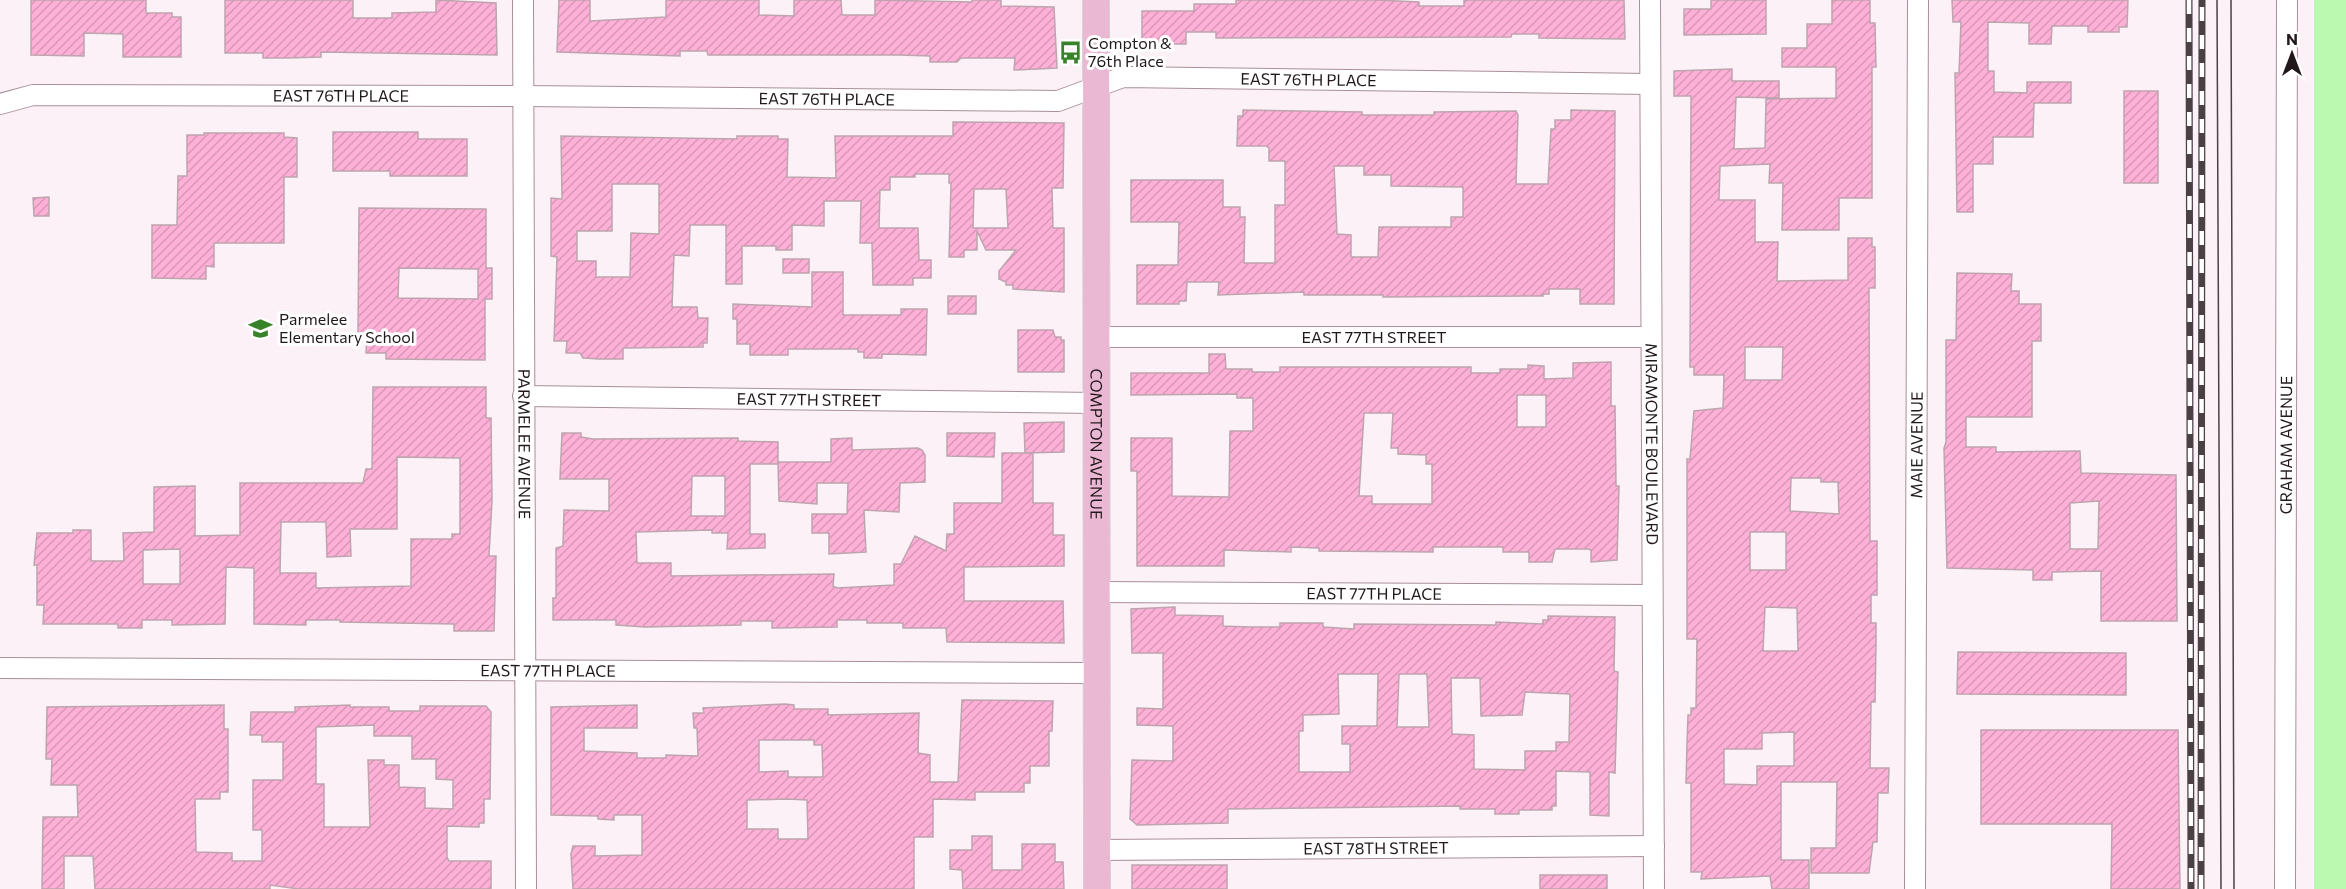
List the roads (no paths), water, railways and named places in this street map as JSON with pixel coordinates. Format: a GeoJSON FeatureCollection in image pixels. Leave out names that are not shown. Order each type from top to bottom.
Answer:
{"type":"FeatureCollection","features":[{"type":"Feature","properties":{"kind":"main road","name":"COMPTON AVENUE"},"geometry":{"type":"LineString","coordinates":[[1096,0],[1097,889]]}},
{"type":"Feature","properties":{"kind":"street","name":"PARMELEE AVENUE"},"geometry":{"type":"LineString","coordinates":[[523,0],[526,889]]}},
{"type":"Feature","properties":{"kind":"street","name":"MIRAMONTE BOULEVARD"},"geometry":{"type":"LineString","coordinates":[[1650,0],[1654,889]]}},
{"type":"Feature","properties":{"kind":"street","name":"MAIE AVENUE"},"geometry":{"type":"LineString","coordinates":[[1915,889],[1918,0]]}},
{"type":"Feature","properties":{"kind":"street","name":"GRAHAM AVENUE"},"geometry":{"type":"LineString","coordinates":[[2285,889],[2287,0]]}},
{"type":"Feature","properties":{"kind":"street","name":"EAST 76TH PLACE"},"geometry":{"type":"LineString","coordinates":[[0,104],[33,95],[522,96],[1058,101],[1123,77],[1649,84]]}},
{"type":"Feature","properties":{"kind":"street","name":"EAST 77TH STREET"},"geometry":{"type":"LineString","coordinates":[[1096,337],[1651,337]]}},
{"type":"Feature","properties":{"kind":"street","name":"EAST 77TH STREET"},"geometry":{"type":"LineString","coordinates":[[523,396],[1096,403]]}},
{"type":"Feature","properties":{"kind":"street","name":"EAST 77TH PLACE"},"geometry":{"type":"LineString","coordinates":[[1096,592],[1652,595]]}},
{"type":"Feature","properties":{"kind":"street","name":"EAST 77TH PLACE"},"geometry":{"type":"LineString","coordinates":[[0,669],[1096,673]]}},
{"type":"Feature","properties":{"kind":"street","name":"EAST 78TH STREET"},"geometry":{"type":"LineString","coordinates":[[1097,850],[1654,846]]}},
{"type":"Feature","properties":{"kind":"tram line"},"geometry":{"type":"LineString","coordinates":[[2217,0],[2221,889]]}},
{"type":"Feature","properties":{"kind":"tram line"},"geometry":{"type":"LineString","coordinates":[[2231,0],[2234,889]]}},
{"type":"Feature","properties":{"kind":"railway"},"geometry":{"type":"LineString","coordinates":[[2189,0],[2191,889]]}},
{"type":"Feature","properties":{"kind":"railway"},"geometry":{"type":"LineString","coordinates":[[2201,889],[2202,0]]}},
{"type":"Feature","properties":{"kind":"place","name":"Compton & 76th Place"},"geometry":{"type":"Point","coordinates":[1070,52]}},
{"type":"Feature","properties":{"kind":"place","name":"Parmelee Elementary School"},"geometry":{"type":"Point","coordinates":[261,328]}}]}
